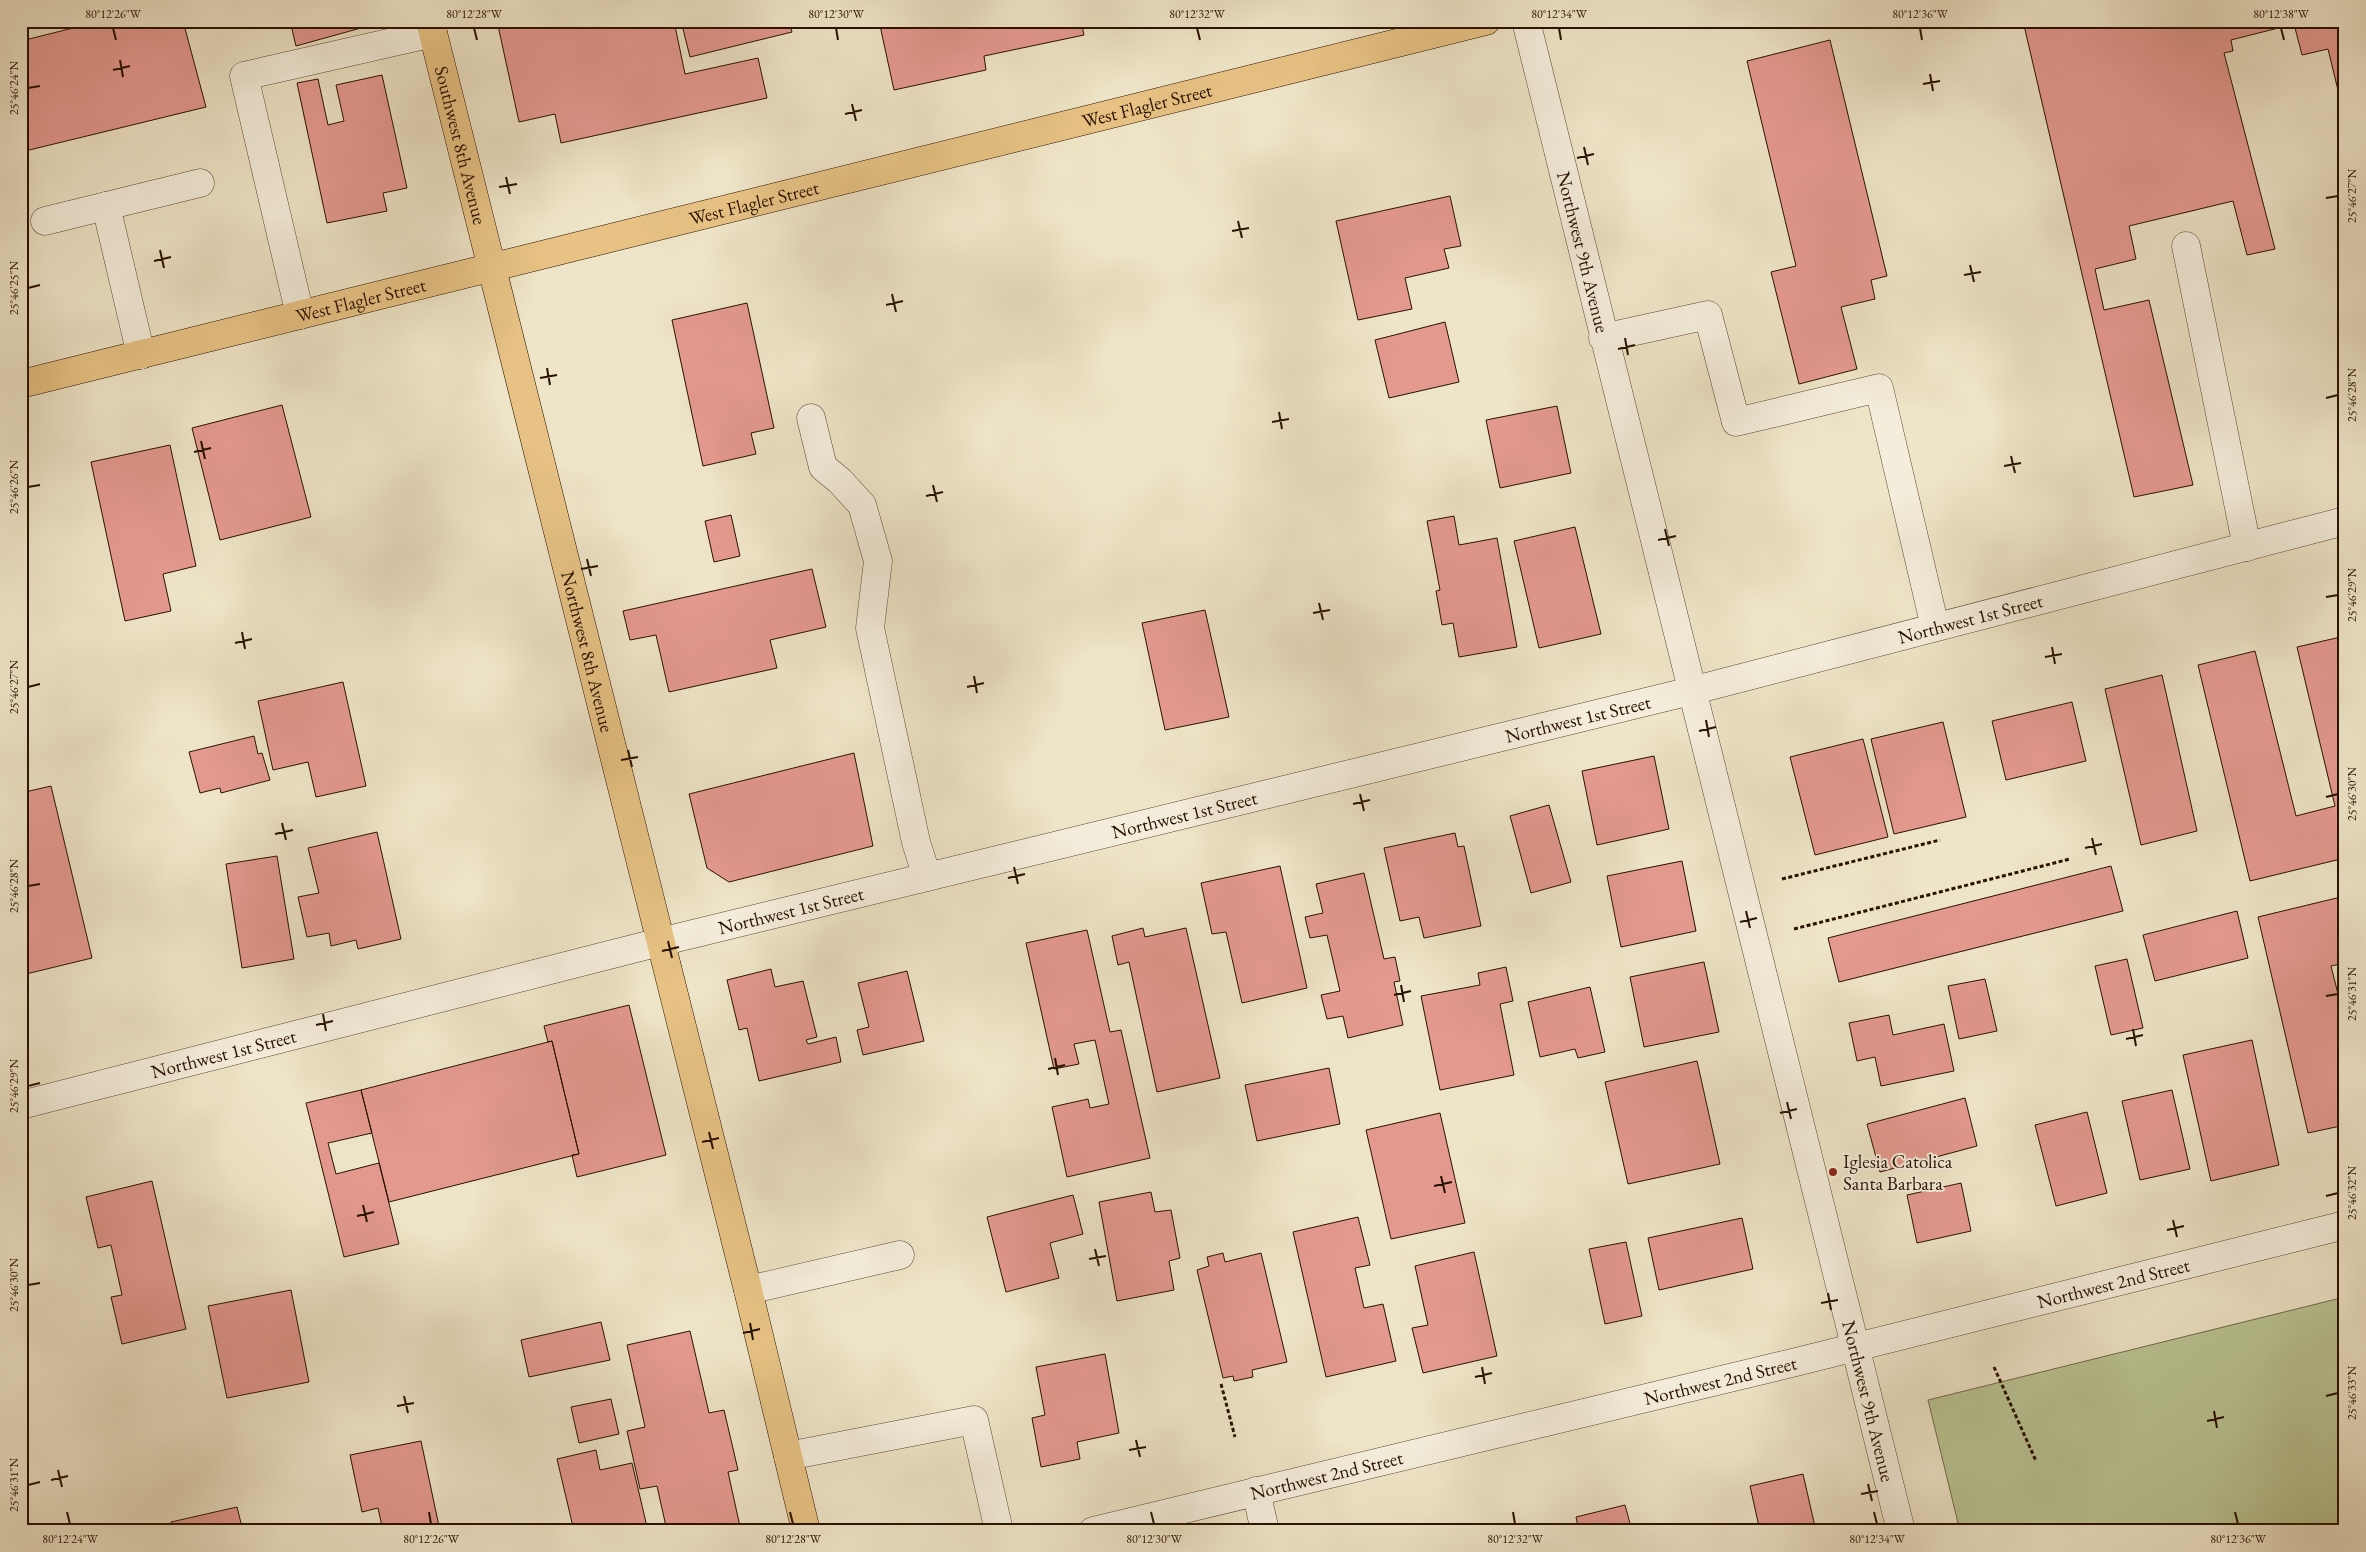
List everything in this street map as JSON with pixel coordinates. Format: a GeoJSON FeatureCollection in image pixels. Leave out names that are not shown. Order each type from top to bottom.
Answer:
{"type":"FeatureCollection","features":[{"type":"Feature","properties":{"kind":"main road","name":"West Flagler Street"},"geometry":{"type":"LineString","coordinates":[[21,384],[1486,21]]}},
{"type":"Feature","properties":{"kind":"main road","name":"Southwest 8th Avenue"},"geometry":{"type":"LineString","coordinates":[[431,27],[491,269]]}},
{"type":"Feature","properties":{"kind":"main road","name":"Northwest 8th Avenue"},"geometry":{"type":"LineString","coordinates":[[491,269],[748,1290],[806,1531]]}},
{"type":"Feature","properties":{"kind":"street","name":"Northwest 9th Avenue"},"geometry":{"type":"LineString","coordinates":[[1526,21],[1603,338],[1902,1531]]}},
{"type":"Feature","properties":{"kind":"street"},"geometry":{"type":"LineString","coordinates":[[300,315],[244,76],[431,27]]}},
{"type":"Feature","properties":{"kind":"street"},"geometry":{"type":"LineString","coordinates":[[45,221],[200,183]]}},
{"type":"Feature","properties":{"kind":"street"},"geometry":{"type":"LineString","coordinates":[[106,206],[141,355]]}},
{"type":"Feature","properties":{"kind":"street"},"geometry":{"type":"LineString","coordinates":[[2186,246],[2247,546]]}},
{"type":"Feature","properties":{"kind":"street"},"geometry":{"type":"LineString","coordinates":[[1603,338],[1708,315],[1736,422],[1879,388],[1936,627]]}},
{"type":"Feature","properties":{"kind":"street"},"geometry":{"type":"LineString","coordinates":[[810,418],[823,467],[840,481],[862,505],[878,561],[870,628],[916,842],[927,877]]}},
{"type":"Feature","properties":{"kind":"street","name":"Northwest 1st Street"},"geometry":{"type":"LineString","coordinates":[[21,1105],[660,942],[1692,691],[2345,521]]}},
{"type":"Feature","properties":{"kind":"street","name":"Northwest 2nd Street"},"geometry":{"type":"LineString","coordinates":[[1093,1531],[1856,1347],[2345,1225]]}},
{"type":"Feature","properties":{"kind":"street"},"geometry":{"type":"LineString","coordinates":[[748,1290],[900,1254]]}},
{"type":"Feature","properties":{"kind":"street"},"geometry":{"type":"LineString","coordinates":[[788,1456],[974,1420],[998,1531]]}},
{"type":"Feature","properties":{"kind":"street"},"geometry":{"type":"LineString","coordinates":[[1256,1491],[1265,1531]]}},
{"type":"Feature","properties":{"kind":"path"},"geometry":{"type":"LineString","coordinates":[[1782,879],[1940,840]]}},
{"type":"Feature","properties":{"kind":"path"},"geometry":{"type":"LineString","coordinates":[[1794,929],[2070,859]]}},
{"type":"Feature","properties":{"kind":"path"},"geometry":{"type":"LineString","coordinates":[[1994,1367],[2036,1461]]}},
{"type":"Feature","properties":{"kind":"path"},"geometry":{"type":"LineString","coordinates":[[1221,1384],[1235,1437]]}},
{"type":"Feature","properties":{"kind":"green space"},"geometry":{"type":"Polygon","coordinates":[[[2345,1297],[2345,1531],[1960,1531],[1928,1400],[2345,1297]]]}},
{"type":"Feature","properties":{"kind":"building"},"geometry":{"type":"Polygon","coordinates":[[[101,21],[183,21],[206,107],[21,152],[21,41],[101,21]]]}},
{"type":"Feature","properties":{"kind":"building"},"geometry":{"type":"Polygon","coordinates":[[[290,21],[360,21],[361,28],[296,46],[290,21]]]}},
{"type":"Feature","properties":{"kind":"building"},"geometry":{"type":"Polygon","coordinates":[[[497,21],[674,21],[685,74],[758,58],[767,98],[561,143],[555,114],[519,122],[497,21]]]}},
{"type":"Feature","properties":{"kind":"building"},"geometry":{"type":"Polygon","coordinates":[[[681,21],[789,21],[792,32],[690,57],[681,21]]]}},
{"type":"Feature","properties":{"kind":"building"},"geometry":{"type":"Polygon","coordinates":[[[879,21],[1081,21],[1084,35],[984,56],[986,70],[894,90],[879,21]]]}},
{"type":"Feature","properties":{"kind":"building"},"geometry":{"type":"Polygon","coordinates":[[[2023,21],[2345,21],[2345,119],[2328,49],[2302,55],[2294,24],[2231,40],[2233,51],[2224,53],[2275,249],[2247,255],[2233,201],[2129,226],[2136,259],[2095,269],[2104,310],[2149,300],[2193,485],[2134,497],[2023,21]]]}},
{"type":"Feature","properties":{"kind":"building"},"geometry":{"type":"Polygon","coordinates":[[[1830,40],[1887,276],[1871,280],[1875,299],[1841,307],[1857,369],[1799,384],[1771,272],[1796,266],[1747,61],[1830,40]]]}},
{"type":"Feature","properties":{"kind":"building"},"geometry":{"type":"Polygon","coordinates":[[[382,75],[407,188],[383,193],[387,211],[327,223],[297,83],[318,79],[328,125],[344,121],[336,85],[382,75]]]}},
{"type":"Feature","properties":{"kind":"building"},"geometry":{"type":"Polygon","coordinates":[[[1450,196],[1461,246],[1444,249],[1449,268],[1405,278],[1412,309],[1358,320],[1336,221],[1450,196]]]}},
{"type":"Feature","properties":{"kind":"building"},"geometry":{"type":"Polygon","coordinates":[[[747,303],[774,428],[751,433],[756,454],[703,466],[672,320],[747,303]]]}},
{"type":"Feature","properties":{"kind":"building"},"geometry":{"type":"Polygon","coordinates":[[[1445,322],[1459,382],[1389,398],[1375,340],[1445,322]]]}},
{"type":"Feature","properties":{"kind":"building"},"geometry":{"type":"Polygon","coordinates":[[[282,405],[311,517],[220,540],[192,428],[282,405]]]}},
{"type":"Feature","properties":{"kind":"building"},"geometry":{"type":"Polygon","coordinates":[[[1557,406],[1571,473],[1500,488],[1486,420],[1557,406]]]}},
{"type":"Feature","properties":{"kind":"building"},"geometry":{"type":"Polygon","coordinates":[[[170,445],[196,566],[163,574],[171,611],[125,621],[91,462],[170,445]]]}},
{"type":"Feature","properties":{"kind":"building"},"geometry":{"type":"Polygon","coordinates":[[[731,515],[740,556],[714,562],[705,521],[731,515]]]}},
{"type":"Feature","properties":{"kind":"building"},"geometry":{"type":"Polygon","coordinates":[[[1454,516],[1459,545],[1497,538],[1517,647],[1459,657],[1453,623],[1442,625],[1436,591],[1440,590],[1427,521],[1454,516]]]}},
{"type":"Feature","properties":{"kind":"building"},"geometry":{"type":"Polygon","coordinates":[[[1575,527],[1601,634],[1539,648],[1514,541],[1575,527]]]}},
{"type":"Feature","properties":{"kind":"building"},"geometry":{"type":"Polygon","coordinates":[[[812,569],[826,627],[770,640],[777,668],[669,692],[656,635],[630,640],[623,611],[812,569]]]}},
{"type":"Feature","properties":{"kind":"building"},"geometry":{"type":"Polygon","coordinates":[[[1205,610],[1229,717],[1165,730],[1142,623],[1205,610]]]}},
{"type":"Feature","properties":{"kind":"building"},"geometry":{"type":"Polygon","coordinates":[[[2345,636],[2345,858],[2250,881],[2198,665],[2255,651],[2296,816],[2335,806],[2297,647],[2345,636]]]}},
{"type":"Feature","properties":{"kind":"building"},"geometry":{"type":"Polygon","coordinates":[[[2162,675],[2197,831],[2141,845],[2105,689],[2162,675]]]}},
{"type":"Feature","properties":{"kind":"building"},"geometry":{"type":"Polygon","coordinates":[[[343,682],[366,786],[316,797],[308,762],[273,770],[258,701],[343,682]]]}},
{"type":"Feature","properties":{"kind":"building"},"geometry":{"type":"Polygon","coordinates":[[[2072,702],[2086,761],[2006,780],[1992,721],[2072,702]]]}},
{"type":"Feature","properties":{"kind":"building"},"geometry":{"type":"Polygon","coordinates":[[[1943,722],[1966,817],[1894,834],[1871,739],[1943,722]]]}},
{"type":"Feature","properties":{"kind":"building"},"geometry":{"type":"Polygon","coordinates":[[[254,736],[258,754],[262,753],[270,780],[221,793],[220,788],[200,793],[189,752],[254,736]]]}},
{"type":"Feature","properties":{"kind":"building"},"geometry":{"type":"Polygon","coordinates":[[[1863,739],[1888,837],[1815,855],[1790,757],[1863,739]]]}},
{"type":"Feature","properties":{"kind":"building"},"geometry":{"type":"Polygon","coordinates":[[[854,753],[873,846],[729,882],[707,868],[689,794],[854,753]]]}},
{"type":"Feature","properties":{"kind":"building"},"geometry":{"type":"Polygon","coordinates":[[[1654,756],[1669,829],[1597,845],[1582,771],[1654,756]]]}},
{"type":"Feature","properties":{"kind":"building"},"geometry":{"type":"Polygon","coordinates":[[[51,786],[92,958],[26,974],[23,958],[21,959],[21,793],[51,786]]]}},
{"type":"Feature","properties":{"kind":"building"},"geometry":{"type":"Polygon","coordinates":[[[1549,805],[1571,882],[1531,893],[1510,816],[1549,805]]]}},
{"type":"Feature","properties":{"kind":"building"},"geometry":{"type":"Polygon","coordinates":[[[377,832],[401,939],[358,949],[356,940],[331,946],[329,933],[307,937],[298,897],[319,893],[308,848],[377,832]]]}},
{"type":"Feature","properties":{"kind":"building"},"geometry":{"type":"Polygon","coordinates":[[[1455,833],[1458,847],[1464,846],[1481,926],[1424,938],[1419,917],[1400,921],[1384,848],[1455,833]]]}},
{"type":"Feature","properties":{"kind":"building"},"geometry":{"type":"Polygon","coordinates":[[[277,856],[294,959],[242,968],[226,864],[277,856]]]}},
{"type":"Feature","properties":{"kind":"building"},"geometry":{"type":"Polygon","coordinates":[[[1682,861],[1696,931],[1621,947],[1607,876],[1682,861]]]}},
{"type":"Feature","properties":{"kind":"building"},"geometry":{"type":"Polygon","coordinates":[[[1280,866],[1307,988],[1242,1003],[1226,932],[1212,934],[1201,883],[1280,866]]]}},
{"type":"Feature","properties":{"kind":"building"},"geometry":{"type":"Polygon","coordinates":[[[2111,866],[2123,911],[1839,982],[1828,938],[2111,866]]]}},
{"type":"Feature","properties":{"kind":"building"},"geometry":{"type":"Polygon","coordinates":[[[1364,873],[1384,959],[1395,957],[1400,981],[1394,982],[1403,1025],[1348,1038],[1343,1016],[1327,1019],[1321,995],[1340,991],[1327,935],[1310,938],[1305,917],[1323,913],[1316,884],[1364,873]]]}},
{"type":"Feature","properties":{"kind":"building"},"geometry":{"type":"Polygon","coordinates":[[[2345,896],[2345,963],[2331,966],[2345,1022],[2345,1125],[2308,1133],[2258,917],[2345,896]]]}},
{"type":"Feature","properties":{"kind":"building"},"geometry":{"type":"Polygon","coordinates":[[[2237,911],[2248,958],[2155,981],[2143,935],[2237,911]]]}},
{"type":"Feature","properties":{"kind":"building"},"geometry":{"type":"Polygon","coordinates":[[[1143,928],[1145,937],[1186,928],[1220,1078],[1157,1092],[1129,962],[1118,965],[1112,936],[1143,928]]]}},
{"type":"Feature","properties":{"kind":"building"},"geometry":{"type":"Polygon","coordinates":[[[1087,930],[1110,1032],[1121,1030],[1150,1158],[1067,1177],[1052,1107],[1088,1099],[1090,1108],[1109,1104],[1095,1040],[1074,1044],[1079,1064],[1054,1069],[1026,943],[1087,930]]]}},
{"type":"Feature","properties":{"kind":"building"},"geometry":{"type":"Polygon","coordinates":[[[2127,959],[2143,1028],[2111,1035],[2095,966],[2127,959]]]}},
{"type":"Feature","properties":{"kind":"building"},"geometry":{"type":"Polygon","coordinates":[[[1704,962],[1719,1032],[1644,1047],[1630,977],[1704,962]]]}},
{"type":"Feature","properties":{"kind":"building"},"geometry":{"type":"Polygon","coordinates":[[[1506,967],[1513,1001],[1500,1004],[1514,1075],[1440,1090],[1421,996],[1480,985],[1478,973],[1506,967]]]}},
{"type":"Feature","properties":{"kind":"building"},"geometry":{"type":"Polygon","coordinates":[[[771,969],[775,987],[803,981],[817,1037],[806,1040],[808,1044],[836,1037],[841,1062],[759,1081],[747,1028],[739,1030],[727,980],[771,969]]]}},
{"type":"Feature","properties":{"kind":"building"},"geometry":{"type":"Polygon","coordinates":[[[907,971],[924,1041],[863,1055],[857,1030],[869,1027],[858,983],[907,971]]]}},
{"type":"Feature","properties":{"kind":"building"},"geometry":{"type":"Polygon","coordinates":[[[1985,979],[1997,1031],[1959,1039],[1948,986],[1985,979]]]}},
{"type":"Feature","properties":{"kind":"building"},"geometry":{"type":"Polygon","coordinates":[[[1590,987],[1605,1052],[1578,1058],[1575,1049],[1540,1057],[1528,1002],[1590,987]]]}},
{"type":"Feature","properties":{"kind":"building"},"geometry":{"type":"Polygon","coordinates":[[[629,1005],[666,1155],[577,1177],[572,1155],[579,1154],[552,1041],[548,1042],[544,1026],[629,1005]]]}},
{"type":"Feature","properties":{"kind":"building"},"geometry":{"type":"Polygon","coordinates":[[[1889,1015],[1893,1035],[1944,1024],[1954,1071],[1881,1086],[1875,1057],[1857,1061],[1849,1023],[1889,1015]]]}},
{"type":"Feature","properties":{"kind":"building"},"geometry":{"type":"Polygon","coordinates":[[[2252,1040],[2279,1165],[2211,1181],[2183,1055],[2252,1040]]]}},
{"type":"Feature","properties":{"kind":"building"},"geometry":{"type":"Polygon","coordinates":[[[552,1041],[579,1154],[389,1202],[361,1090],[552,1041]]]}},
{"type":"Feature","properties":{"kind":"building"},"geometry":{"type":"Polygon","coordinates":[[[1697,1061],[1720,1164],[1628,1184],[1605,1082],[1697,1061]]]}},
{"type":"Feature","properties":{"kind":"building"},"geometry":{"type":"Polygon","coordinates":[[[1329,1068],[1340,1124],[1257,1141],[1245,1085],[1329,1068]]]}},
{"type":"Feature","properties":{"kind":"building"},"geometry":{"type":"Polygon","coordinates":[[[361,1090],[372,1133],[328,1143],[336,1174],[379,1163],[399,1244],[344,1257],[306,1103],[361,1090]]]}},
{"type":"Feature","properties":{"kind":"building"},"geometry":{"type":"Polygon","coordinates":[[[2172,1090],[2190,1169],[2140,1180],[2122,1101],[2172,1090]]]}},
{"type":"Feature","properties":{"kind":"building"},"geometry":{"type":"Polygon","coordinates":[[[1965,1098],[1977,1146],[1880,1172],[1867,1124],[1965,1098]]]}},
{"type":"Feature","properties":{"kind":"building"},"geometry":{"type":"Polygon","coordinates":[[[2087,1112],[2107,1193],[2056,1206],[2035,1125],[2087,1112]]]}},
{"type":"Feature","properties":{"kind":"building"},"geometry":{"type":"Polygon","coordinates":[[[1440,1113],[1465,1223],[1391,1239],[1366,1130],[1440,1113]]]}},
{"type":"Feature","properties":{"kind":"building"},"geometry":{"type":"Polygon","coordinates":[[[152,1181],[186,1329],[122,1344],[111,1297],[122,1295],[111,1245],[98,1248],[86,1197],[152,1181]]]}},
{"type":"Feature","properties":{"kind":"building"},"geometry":{"type":"Polygon","coordinates":[[[1961,1183],[1971,1231],[1917,1243],[1907,1195],[1961,1183]]]}},
{"type":"Feature","properties":{"kind":"building"},"geometry":{"type":"Polygon","coordinates":[[[1151,1192],[1155,1212],[1171,1210],[1180,1258],[1169,1261],[1174,1290],[1117,1301],[1099,1202],[1151,1192]]]}},
{"type":"Feature","properties":{"kind":"building"},"geometry":{"type":"Polygon","coordinates":[[[1073,1195],[1083,1234],[1050,1243],[1059,1278],[1006,1292],[987,1217],[1073,1195]]]}},
{"type":"Feature","properties":{"kind":"building"},"geometry":{"type":"Polygon","coordinates":[[[1358,1217],[1370,1265],[1355,1268],[1364,1308],[1383,1304],[1396,1361],[1326,1377],[1293,1232],[1358,1217]]]}},
{"type":"Feature","properties":{"kind":"building"},"geometry":{"type":"Polygon","coordinates":[[[1742,1218],[1753,1269],[1659,1290],[1648,1238],[1742,1218]]]}},
{"type":"Feature","properties":{"kind":"building"},"geometry":{"type":"Polygon","coordinates":[[[1626,1242],[1642,1316],[1605,1324],[1589,1249],[1626,1242]]]}},
{"type":"Feature","properties":{"kind":"building"},"geometry":{"type":"Polygon","coordinates":[[[1474,1252],[1497,1356],[1423,1373],[1412,1328],[1428,1325],[1415,1266],[1474,1252]]]}},
{"type":"Feature","properties":{"kind":"building"},"geometry":{"type":"Polygon","coordinates":[[[1223,1253],[1225,1262],[1261,1253],[1287,1362],[1252,1370],[1253,1377],[1234,1381],[1233,1376],[1223,1378],[1197,1270],[1209,1266],[1207,1257],[1223,1253]]]}},
{"type":"Feature","properties":{"kind":"building"},"geometry":{"type":"Polygon","coordinates":[[[291,1290],[309,1382],[227,1398],[208,1306],[291,1290]]]}},
{"type":"Feature","properties":{"kind":"building"},"geometry":{"type":"Polygon","coordinates":[[[601,1322],[610,1360],[529,1377],[521,1340],[601,1322]]]}},
{"type":"Feature","properties":{"kind":"building"},"geometry":{"type":"Polygon","coordinates":[[[690,1331],[709,1413],[724,1410],[738,1470],[728,1472],[741,1531],[667,1531],[657,1486],[640,1489],[627,1431],[645,1427],[627,1345],[690,1331]]]}},
{"type":"Feature","properties":{"kind":"building"},"geometry":{"type":"Polygon","coordinates":[[[1105,1354],[1119,1433],[1077,1442],[1080,1459],[1041,1467],[1032,1418],[1045,1415],[1036,1367],[1105,1354]]]}},
{"type":"Feature","properties":{"kind":"building"},"geometry":{"type":"Polygon","coordinates":[[[611,1399],[619,1434],[579,1443],[571,1407],[611,1399]]]}},
{"type":"Feature","properties":{"kind":"building"},"geometry":{"type":"Polygon","coordinates":[[[421,1441],[440,1531],[383,1531],[378,1508],[362,1512],[350,1455],[421,1441]]]}},
{"type":"Feature","properties":{"kind":"building"},"geometry":{"type":"Polygon","coordinates":[[[596,1450],[600,1470],[632,1463],[648,1531],[574,1531],[557,1459],[596,1450]]]}},
{"type":"Feature","properties":{"kind":"building"},"geometry":{"type":"Polygon","coordinates":[[[1803,1474],[1816,1531],[1760,1531],[1750,1486],[1803,1474]]]}},
{"type":"Feature","properties":{"kind":"building"},"geometry":{"type":"Polygon","coordinates":[[[1625,1505],[1632,1531],[1579,1531],[1576,1517],[1625,1505]]]}},
{"type":"Feature","properties":{"kind":"building"},"geometry":{"type":"Polygon","coordinates":[[[237,1507],[243,1531],[173,1531],[171,1522],[237,1507]]]}},
{"type":"Feature","properties":{"kind":"building"},"geometry":{"type":"Polygon","coordinates":[[[338,1526],[339,1531],[316,1530],[338,1526]]]}},
{"type":"Feature","properties":{"kind":"place","name":"Iglesia Catolica Santa Barbara"},"geometry":{"type":"Point","coordinates":[1833,1172]}}]}
